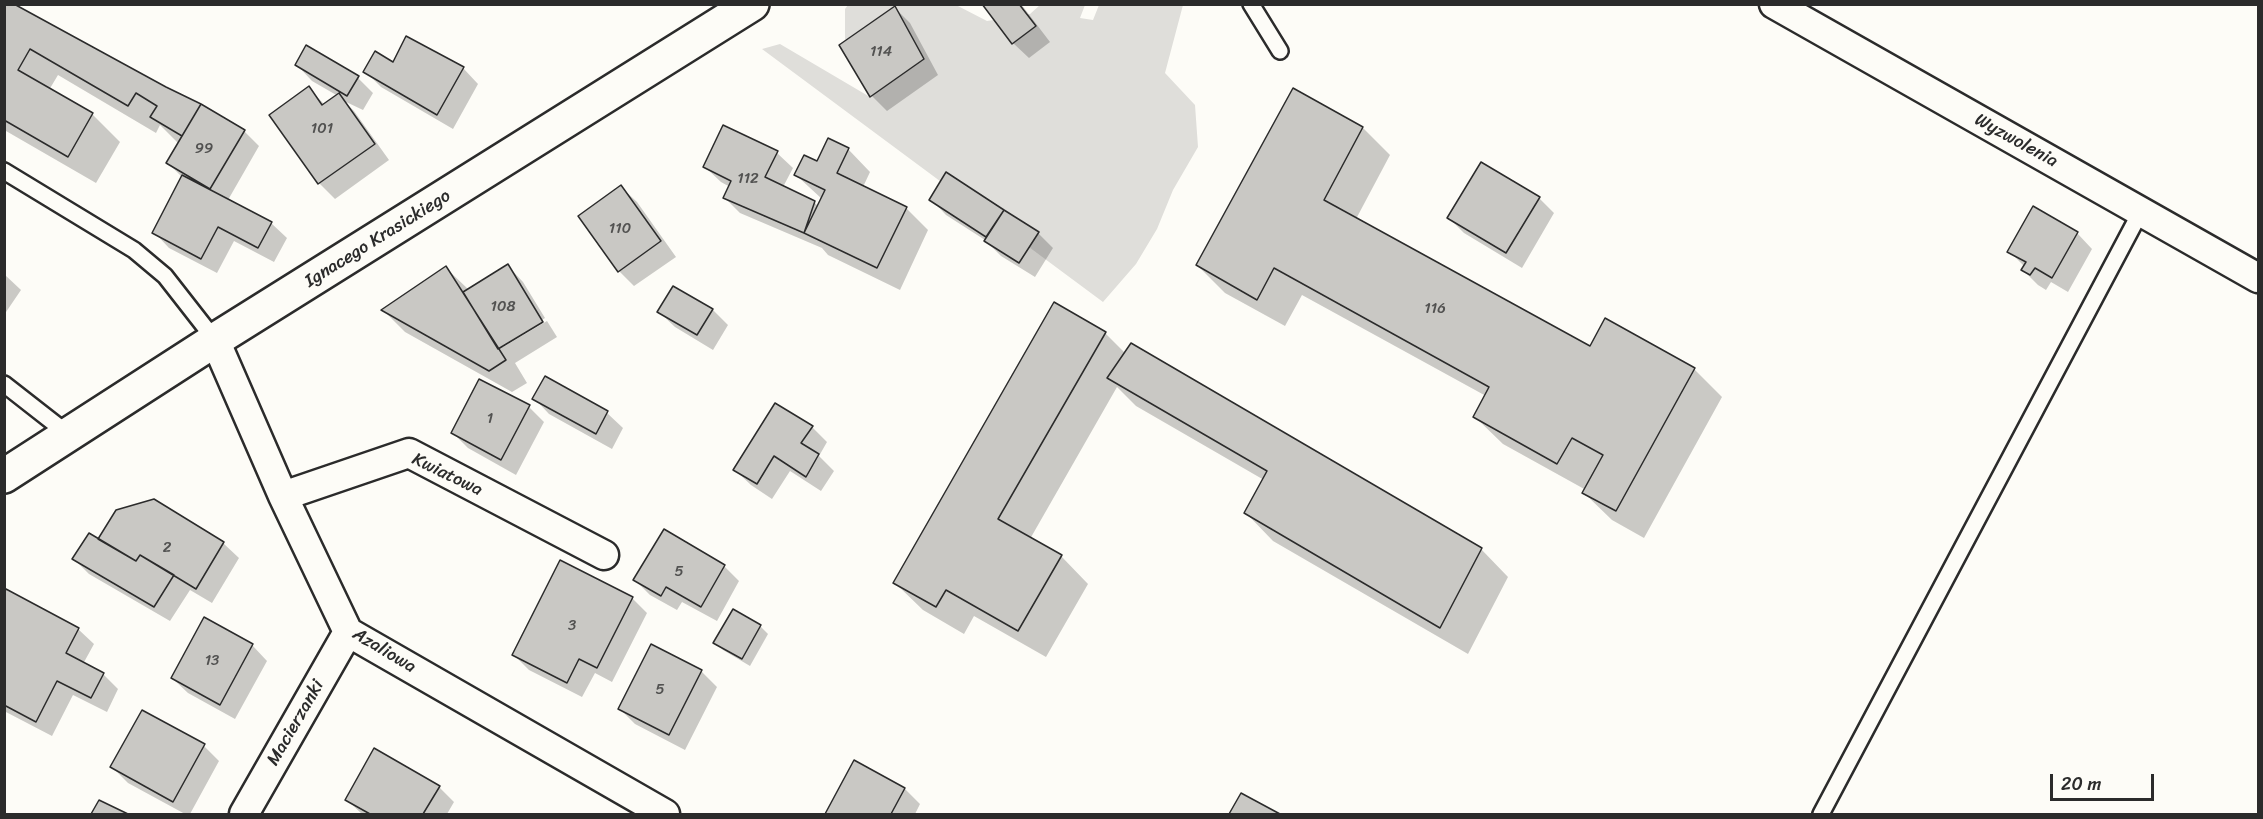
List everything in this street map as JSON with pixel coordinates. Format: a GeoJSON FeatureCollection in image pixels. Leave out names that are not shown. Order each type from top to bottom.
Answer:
{"type":"FeatureCollection","features":[{"type":"Feature","properties":{"kind":"street","name":"Ignacego Krasickiego"},"geometry":{"type":"LineString","coordinates":[[4,476],[215,340],[753,4]]}},
{"type":"Feature","properties":{"kind":"street","name":"Wyzwolenia"},"geometry":{"type":"LineString","coordinates":[[1774,4],[2259,278]]}},
{"type":"Feature","properties":{"kind":"street","name":"Azaliowa"},"geometry":{"type":"LineString","coordinates":[[215,340],[283,496],[348,632],[665,814]]}},
{"type":"Feature","properties":{"kind":"street","name":"Kwiatowa"},"geometry":{"type":"LineString","coordinates":[[283,496],[409,453],[603,555]]}},
{"type":"Feature","properties":{"kind":"street","name":"Macierzanki"},"geometry":{"type":"LineString","coordinates":[[244,814],[348,632]]}},
{"type":"Feature","properties":{"kind":"lane"},"geometry":{"type":"LineString","coordinates":[[1251,4],[1280,51]]}},
{"type":"Feature","properties":{"kind":"lane"},"geometry":{"type":"LineString","coordinates":[[4,171],[134,250],[165,276],[215,340]]}},
{"type":"Feature","properties":{"kind":"lane"},"geometry":{"type":"LineString","coordinates":[[1821,814],[2140,211]]}},
{"type":"Feature","properties":{"kind":"lane"},"geometry":{"type":"LineString","coordinates":[[4,384],[68,434]]}},
{"type":"Feature","properties":{"kind":"shaded area"},"geometry":{"type":"Polygon","coordinates":[[[848,5],[956,5],[987,21],[1030,14],[1040,5],[1085,5],[1080,18],[1093,20],[1099,5],[1183,5],[1165,73],[1195,105],[1198,147],[1173,190],[1157,229],[1136,264],[1103,302],[762,49],[780,44],[870,97],[923,59],[895,6],[845,40],[845,9],[848,5]]]}},
{"type":"Feature","properties":{"kind":"building"},"geometry":{"type":"Polygon","coordinates":[[[4,4],[14,4],[201,104],[182,136],[150,117],[157,106],[136,93],[128,106],[30,49],[18,70],[93,113],[68,157],[4,120],[4,4]]]}},
{"type":"Feature","properties":{"kind":"building"},"geometry":{"type":"Polygon","coordinates":[[[982,4],[1019,4],[1036,26],[1012,44],[982,4]]]}},
{"type":"Feature","properties":{"kind":"building"},"geometry":{"type":"Polygon","coordinates":[[[895,6],[924,59],[870,97],[839,45],[895,6]]]}},
{"type":"Feature","properties":{"kind":"building"},"geometry":{"type":"Polygon","coordinates":[[[406,36],[464,67],[437,115],[363,72],[375,51],[393,62],[406,36]]]}},
{"type":"Feature","properties":{"kind":"building"},"geometry":{"type":"Polygon","coordinates":[[[306,45],[359,76],[347,96],[295,65],[306,45]]]}},
{"type":"Feature","properties":{"kind":"building"},"geometry":{"type":"Polygon","coordinates":[[[309,86],[322,105],[339,93],[375,144],[318,184],[269,115],[309,86]]]}},
{"type":"Feature","properties":{"kind":"building"},"geometry":{"type":"Polygon","coordinates":[[[1293,88],[1363,127],[1324,200],[1590,346],[1605,318],[1695,368],[1616,511],[1582,493],[1603,455],[1572,438],[1557,464],[1473,417],[1489,387],[1274,268],[1257,300],[1196,265],[1293,88]]]}},
{"type":"Feature","properties":{"kind":"building"},"geometry":{"type":"Polygon","coordinates":[[[201,104],[245,130],[210,189],[166,163],[201,104]]]}},
{"type":"Feature","properties":{"kind":"building"},"geometry":{"type":"Polygon","coordinates":[[[723,125],[778,151],[765,177],[815,201],[804,233],[723,198],[731,181],[703,167],[723,125]]]}},
{"type":"Feature","properties":{"kind":"building"},"geometry":{"type":"Polygon","coordinates":[[[828,138],[849,148],[837,173],[907,207],[877,268],[804,233],[825,190],[794,175],[804,155],[817,161],[828,138]]]}},
{"type":"Feature","properties":{"kind":"building"},"geometry":{"type":"Polygon","coordinates":[[[1481,162],[1540,197],[1506,253],[1447,218],[1481,162]]]}},
{"type":"Feature","properties":{"kind":"building"},"geometry":{"type":"Polygon","coordinates":[[[946,172],[1004,210],[986,237],[929,200],[946,172]]]}},
{"type":"Feature","properties":{"kind":"building"},"geometry":{"type":"Polygon","coordinates":[[[182,175],[272,222],[258,248],[218,227],[201,259],[152,233],[182,175]]]}},
{"type":"Feature","properties":{"kind":"building"},"geometry":{"type":"Polygon","coordinates":[[[621,185],[661,241],[618,272],[578,216],[621,185]]]}},
{"type":"Feature","properties":{"kind":"building"},"geometry":{"type":"Polygon","coordinates":[[[2033,206],[2078,232],[2052,278],[2035,268],[2030,275],[2021,270],[2026,262],[2007,252],[2033,206]]]}},
{"type":"Feature","properties":{"kind":"building"},"geometry":{"type":"Polygon","coordinates":[[[1004,210],[1039,232],[1019,263],[984,241],[1004,210]]]}},
{"type":"Feature","properties":{"kind":"building"},"geometry":{"type":"Polygon","coordinates":[[[508,264],[543,322],[498,349],[463,292],[508,264]]]}},
{"type":"Feature","properties":{"kind":"building"},"geometry":{"type":"Polygon","coordinates":[[[446,266],[506,360],[489,371],[381,310],[446,266]]]}},
{"type":"Feature","properties":{"kind":"building"},"geometry":{"type":"Polygon","coordinates":[[[673,286],[713,309],[697,335],[657,312],[673,286]]]}},
{"type":"Feature","properties":{"kind":"building"},"geometry":{"type":"Polygon","coordinates":[[[1054,302],[1106,332],[998,519],[1062,555],[1018,631],[946,590],[936,607],[893,583],[1054,302]]]}},
{"type":"Feature","properties":{"kind":"building"},"geometry":{"type":"Polygon","coordinates":[[[1131,343],[1482,548],[1440,628],[1244,513],[1267,471],[1107,378],[1131,343]]]}},
{"type":"Feature","properties":{"kind":"building"},"geometry":{"type":"Polygon","coordinates":[[[545,376],[608,411],[596,434],[532,399],[545,376]]]}},
{"type":"Feature","properties":{"kind":"building"},"geometry":{"type":"Polygon","coordinates":[[[479,379],[530,405],[501,460],[451,433],[479,379]]]}},
{"type":"Feature","properties":{"kind":"building"},"geometry":{"type":"Polygon","coordinates":[[[775,403],[813,426],[801,443],[819,454],[806,477],[774,456],[757,484],[733,470],[775,403]]]}},
{"type":"Feature","properties":{"kind":"building"},"geometry":{"type":"Polygon","coordinates":[[[154,499],[224,542],[196,589],[140,555],[136,561],[98,539],[116,510],[154,499]]]}},
{"type":"Feature","properties":{"kind":"building"},"geometry":{"type":"Polygon","coordinates":[[[664,529],[725,565],[701,607],[666,587],[661,596],[633,580],[664,529]]]}},
{"type":"Feature","properties":{"kind":"building"},"geometry":{"type":"Polygon","coordinates":[[[89,533],[136,561],[140,555],[174,575],[154,607],[72,559],[89,533]]]}},
{"type":"Feature","properties":{"kind":"building"},"geometry":{"type":"Polygon","coordinates":[[[560,560],[633,597],[597,668],[579,659],[567,683],[512,655],[560,560]]]}},
{"type":"Feature","properties":{"kind":"building"},"geometry":{"type":"Polygon","coordinates":[[[6,589],[79,628],[66,653],[104,673],[91,698],[57,681],[36,722],[4,705],[4,593],[6,589]]]}},
{"type":"Feature","properties":{"kind":"building"},"geometry":{"type":"Polygon","coordinates":[[[733,609],[761,625],[742,659],[713,643],[733,609]]]}},
{"type":"Feature","properties":{"kind":"building"},"geometry":{"type":"Polygon","coordinates":[[[204,617],[253,644],[220,705],[171,678],[204,617]]]}},
{"type":"Feature","properties":{"kind":"building"},"geometry":{"type":"Polygon","coordinates":[[[651,644],[702,670],[669,735],[618,709],[651,644]]]}},
{"type":"Feature","properties":{"kind":"building"},"geometry":{"type":"Polygon","coordinates":[[[142,710],[205,744],[173,802],[110,767],[142,710]]]}},
{"type":"Feature","properties":{"kind":"building"},"geometry":{"type":"Polygon","coordinates":[[[374,748],[440,786],[423,814],[370,814],[345,800],[374,748]]]}},
{"type":"Feature","properties":{"kind":"building"},"geometry":{"type":"Polygon","coordinates":[[[854,760],[905,788],[891,814],[825,814],[854,760]]]}},
{"type":"Feature","properties":{"kind":"building"},"geometry":{"type":"Polygon","coordinates":[[[1241,793],[1280,814],[1229,814],[1241,793]]]}},
{"type":"Feature","properties":{"kind":"building"},"geometry":{"type":"Polygon","coordinates":[[[99,800],[128,814],[91,814],[99,800]]]}}]}
